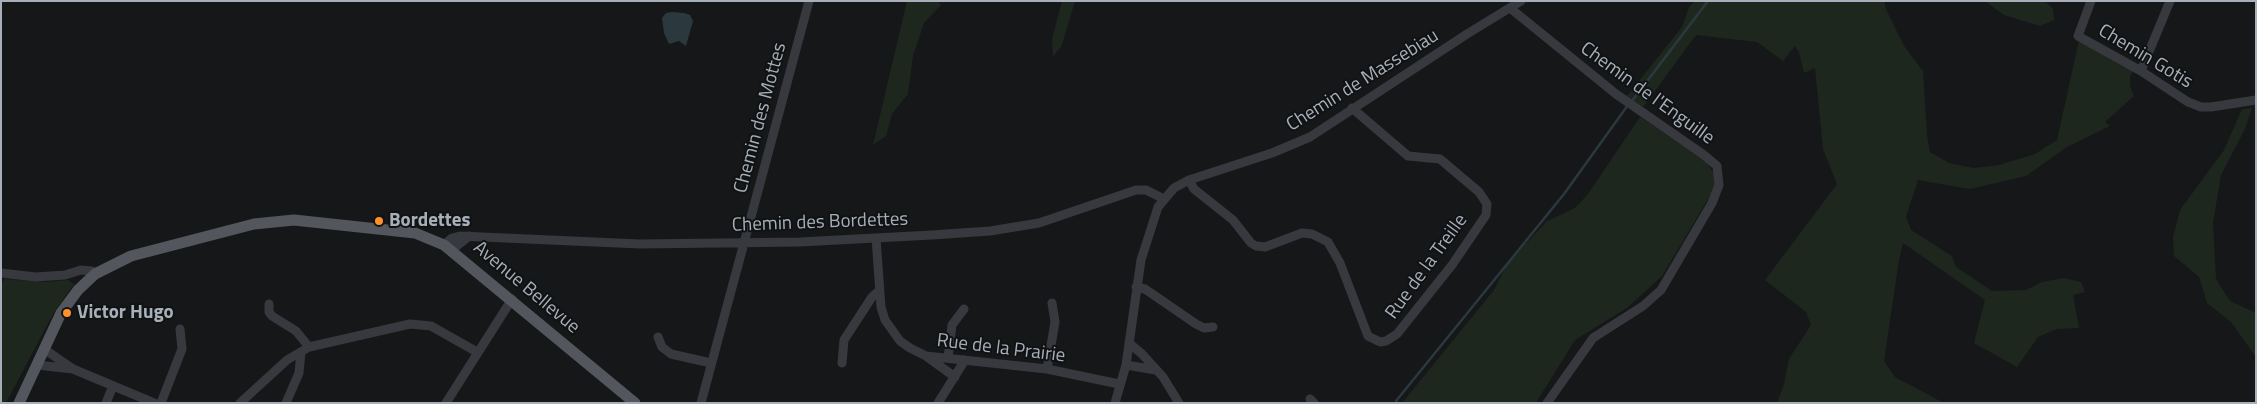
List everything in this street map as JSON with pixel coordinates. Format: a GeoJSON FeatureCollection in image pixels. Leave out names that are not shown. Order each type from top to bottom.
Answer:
{"type":"FeatureCollection","features":[{"type":"Feature","properties":{"kind":"main road","name":"Avenue Bellevue"},"geometry":{"type":"LineString","coordinates":[[90,278],[132,256],[254,224],[279,220],[309,220],[415,233],[448,247],[634,403]]}},
{"type":"Feature","properties":{"kind":"main road"},"geometry":{"type":"LineString","coordinates":[[19,403],[61,313],[90,278]]}},
{"type":"Feature","properties":{"kind":"street","name":"Chemin des Mottes"},"geometry":{"type":"LineString","coordinates":[[701,403],[809,1]]}},
{"type":"Feature","properties":{"kind":"street","name":"Chemin de Massebiau"},"geometry":{"type":"LineString","coordinates":[[1115,403],[1119,384],[1126,366],[1136,287],[1152,220],[1164,199],[1174,188],[1189,180],[1293,145],[1324,128],[1352,108],[1521,1]]}},
{"type":"Feature","properties":{"kind":"street","name":"Chemin Gotis"},"geometry":{"type":"LineString","coordinates":[[2092,1],[2078,36],[2142,71],[2188,102],[2201,107],[2256,100]]}},
{"type":"Feature","properties":{"kind":"street"},"geometry":{"type":"LineString","coordinates":[[2142,71],[2170,1]]}},
{"type":"Feature","properties":{"kind":"street","name":"Chemin de l'Enguille"},"geometry":{"type":"LineString","coordinates":[[1510,8],[1616,94],[1717,166],[1719,185],[1712,203],[1661,290],[1643,306],[1592,338],[1547,403]]}},
{"type":"Feature","properties":{"kind":"street","name":"Rue de la Treille"},"geometry":{"type":"LineString","coordinates":[[1189,180],[1194,189],[1233,220],[1251,243],[1256,246],[1265,247],[1302,233],[1312,234],[1328,242],[1340,263],[1368,336],[1380,342],[1386,342],[1397,334],[1452,265],[1486,215],[1487,204],[1479,192],[1440,159],[1408,156],[1352,108]]}},
{"type":"Feature","properties":{"kind":"street","name":"Chemin des Bordettes"},"geometry":{"type":"LineString","coordinates":[[448,247],[452,238],[469,236],[631,244],[744,243],[876,238],[1020,227],[1039,223],[1136,190],[1146,190],[1164,199]]}},
{"type":"Feature","properties":{"kind":"street","name":"Rue de la Prairie"},"geometry":{"type":"LineString","coordinates":[[876,238],[879,292],[885,320],[892,332],[910,348],[926,356],[1047,368],[1119,384]]}},
{"type":"Feature","properties":{"kind":"street"},"geometry":{"type":"LineString","coordinates":[[734,243],[736,269]]}},
{"type":"Feature","properties":{"kind":"street"},"geometry":{"type":"LineString","coordinates":[[1,273],[36,277],[65,275],[81,270],[92,270],[90,278],[65,275]]}},
{"type":"Feature","properties":{"kind":"street"},"geometry":{"type":"LineString","coordinates":[[1136,287],[1144,289],[1196,324],[1204,328],[1213,327]]}},
{"type":"Feature","properties":{"kind":"street"},"geometry":{"type":"LineString","coordinates":[[842,363],[844,340],[872,297],[879,292]]}},
{"type":"Feature","properties":{"kind":"street"},"geometry":{"type":"LineString","coordinates":[[446,403],[512,299]]}},
{"type":"Feature","properties":{"kind":"street"},"geometry":{"type":"LineString","coordinates":[[1047,368],[1056,322],[1052,303]]}},
{"type":"Feature","properties":{"kind":"street"},"geometry":{"type":"LineString","coordinates":[[269,304],[268,312],[296,331],[305,349],[299,373],[286,403]]}},
{"type":"Feature","properties":{"kind":"street"},"geometry":{"type":"LineString","coordinates":[[948,358],[952,325],[964,310]]}},
{"type":"Feature","properties":{"kind":"street"},"geometry":{"type":"LineString","coordinates":[[240,403],[287,360],[305,349],[420,323],[442,331],[477,352]]}},
{"type":"Feature","properties":{"kind":"street"},"geometry":{"type":"LineString","coordinates":[[161,403],[182,349],[180,330]]}},
{"type":"Feature","properties":{"kind":"street"},"geometry":{"type":"LineString","coordinates":[[658,337],[662,347],[671,354],[711,363]]}},
{"type":"Feature","properties":{"kind":"street"},"geometry":{"type":"LineString","coordinates":[[1128,343],[1142,354],[1156,370],[1179,403]]}},
{"type":"Feature","properties":{"kind":"street"},"geometry":{"type":"LineString","coordinates":[[44,349],[73,369],[154,403]]}},
{"type":"Feature","properties":{"kind":"street"},"geometry":{"type":"LineString","coordinates":[[926,356],[955,377]]}},
{"type":"Feature","properties":{"kind":"street"},"geometry":{"type":"LineString","coordinates":[[938,403],[965,360]]}},
{"type":"Feature","properties":{"kind":"street"},"geometry":{"type":"LineString","coordinates":[[37,365],[73,369]]}},
{"type":"Feature","properties":{"kind":"street"},"geometry":{"type":"LineString","coordinates":[[1126,366],[1156,370]]}},
{"type":"Feature","properties":{"kind":"street"},"geometry":{"type":"LineString","coordinates":[[106,403],[113,386]]}},
{"type":"Feature","properties":{"kind":"shaded area"},"geometry":{"type":"Polygon","coordinates":[[[907,1],[937,1],[941,5],[924,23],[913,56],[908,94],[892,114],[886,136],[873,145],[907,1]]]}},
{"type":"Feature","properties":{"kind":"shaded area"},"geometry":{"type":"Polygon","coordinates":[[[1062,1],[1075,1],[1062,45],[1053,57],[1052,39],[1062,1]]]}},
{"type":"Feature","properties":{"kind":"shaded area"},"geometry":{"type":"Polygon","coordinates":[[[1695,1],[1884,1],[1904,46],[1923,71],[1927,135],[1930,152],[1949,163],[1973,168],[1999,165],[2035,154],[2057,140],[2079,40],[2135,69],[2130,76],[2130,86],[2134,96],[2105,122],[2110,126],[2067,147],[2026,176],[1970,189],[1918,180],[1906,217],[1911,230],[1952,256],[1956,267],[1992,291],[2026,290],[2042,282],[2064,278],[2081,282],[2085,292],[2073,295],[2079,328],[2057,329],[2038,337],[2017,367],[1974,343],[1985,300],[1903,243],[1884,361],[1895,377],[1944,403],[1777,403],[1784,384],[1789,359],[1811,325],[1806,312],[1765,280],[1837,184],[1823,149],[1815,68],[1804,73],[1799,52],[1795,46],[1783,61],[1757,42],[1696,35],[1643,107],[1627,96],[1682,27],[1689,7],[1695,1]]]}},
{"type":"Feature","properties":{"kind":"shaded area"},"geometry":{"type":"Polygon","coordinates":[[[1985,1],[2045,1],[2053,9],[2054,20],[2040,26],[2004,15],[1985,1]]]}},
{"type":"Feature","properties":{"kind":"shaded area"},"geometry":{"type":"Polygon","coordinates":[[[666,13],[690,15],[693,21],[686,46],[679,41],[669,44],[664,33],[662,18],[666,13]]]}},
{"type":"Feature","properties":{"kind":"shaded area"},"geometry":{"type":"Polygon","coordinates":[[[2252,108],[2245,129],[2221,175],[2213,223],[2216,279],[2230,301],[2256,313],[2256,357],[2231,322],[2207,303],[2199,277],[2174,256],[2173,237],[2180,210],[2224,150],[2242,109],[2252,108]]]}},
{"type":"Feature","properties":{"kind":"shaded area"},"geometry":{"type":"Polygon","coordinates":[[[1640,117],[1706,161],[1714,174],[1716,186],[1662,276],[1627,308],[1575,340],[1536,403],[1402,403],[1494,290],[1507,264],[1547,221],[1575,208],[1588,194],[1640,117]]]}},
{"type":"Feature","properties":{"kind":"shaded area"},"geometry":{"type":"Polygon","coordinates":[[[4,279],[45,282],[68,280],[74,284],[53,314],[6,403],[1,403],[1,286],[4,279]]]}},
{"type":"Feature","properties":{"kind":"waterway"},"geometry":{"type":"LineString","coordinates":[[1632,101],[1708,1]]}},
{"type":"Feature","properties":{"kind":"waterway"},"geometry":{"type":"LineString","coordinates":[[1396,401],[1564,194],[1628,105]]}},
{"type":"Feature","properties":{"kind":"place","name":"Bordettes"},"geometry":{"type":"Point","coordinates":[379,221]}},
{"type":"Feature","properties":{"kind":"place","name":"Victor Hugo"},"geometry":{"type":"Point","coordinates":[67,313]}}]}
